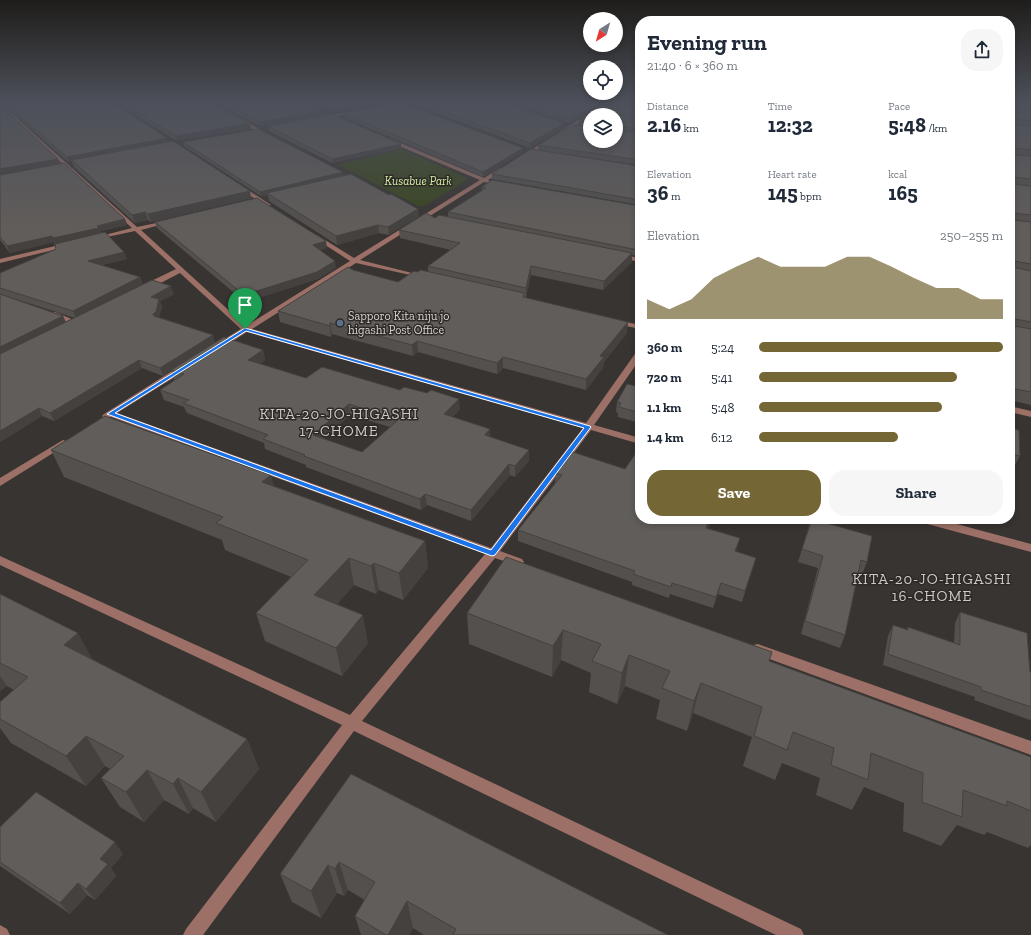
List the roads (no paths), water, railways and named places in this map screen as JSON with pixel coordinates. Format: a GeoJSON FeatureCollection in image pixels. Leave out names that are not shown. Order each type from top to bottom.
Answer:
{"type":"FeatureCollection","features":[{"type":"Feature","properties":{"kind":"street"},"geometry":{"type":"LineString","coordinates":[[45,145],[245,329],[635,440]]}},
{"type":"Feature","properties":{"kind":"street"},"geometry":{"type":"LineString","coordinates":[[401,145],[487,182]]}},
{"type":"Feature","properties":{"kind":"street"},"geometry":{"type":"LineString","coordinates":[[215,348],[427,216],[487,182],[510,164],[542,145]]}},
{"type":"Feature","properties":{"kind":"street"},"geometry":{"type":"LineString","coordinates":[[234,183],[272,208]]}},
{"type":"Feature","properties":{"kind":"street"},"geometry":{"type":"LineString","coordinates":[[252,202],[267,198]]}},
{"type":"Feature","properties":{"kind":"street"},"geometry":{"type":"LineString","coordinates":[[91,240],[174,220]]}},
{"type":"Feature","properties":{"kind":"street"},"geometry":{"type":"LineString","coordinates":[[310,233],[354,261],[432,279]]}},
{"type":"Feature","properties":{"kind":"street"},"geometry":{"type":"LineString","coordinates":[[0,261],[76,244]]}},
{"type":"Feature","properties":{"kind":"street"},"geometry":{"type":"LineString","coordinates":[[610,254],[635,259]]}},
{"type":"Feature","properties":{"kind":"street"},"geometry":{"type":"LineString","coordinates":[[139,291],[180,270]]}},
{"type":"Feature","properties":{"kind":"street"},"geometry":{"type":"LineString","coordinates":[[42,311],[81,321],[63,330]]}},
{"type":"Feature","properties":{"kind":"street"},"geometry":{"type":"LineString","coordinates":[[609,320],[635,326]]}},
{"type":"Feature","properties":{"kind":"street"},"geometry":{"type":"LineString","coordinates":[[192,935],[352,723],[492,553],[588,427],[635,360]]}},
{"type":"Feature","properties":{"kind":"street"},"geometry":{"type":"LineString","coordinates":[[97,422],[189,365]]}},
{"type":"Feature","properties":{"kind":"street"},"geometry":{"type":"LineString","coordinates":[[1015,410],[1031,414]]}},
{"type":"Feature","properties":{"kind":"street"},"geometry":{"type":"LineString","coordinates":[[110,414],[530,566]]}},
{"type":"Feature","properties":{"kind":"street"},"geometry":{"type":"LineString","coordinates":[[0,482],[71,438]]}},
{"type":"Feature","properties":{"kind":"street"},"geometry":{"type":"LineString","coordinates":[[942,524],[1031,548]]}},
{"type":"Feature","properties":{"kind":"street"},"geometry":{"type":"LineString","coordinates":[[0,560],[352,723],[795,935]]}},
{"type":"Feature","properties":{"kind":"street"},"geometry":{"type":"LineString","coordinates":[[747,645],[1031,748]]}},
{"type":"Feature","properties":{"kind":"place","name":"Sapporo Kita niju jo higashi Post Office"},"geometry":{"type":"Point","coordinates":[340,323]}},
{"type":"Feature","properties":{"kind":"district","name":"KITA-20-JO-HIGASHI 17-CHOME"},"geometry":{"type":"Point","coordinates":[339,422]}},
{"type":"Feature","properties":{"kind":"district","name":"KITA-20-JO-HIGASHI 16-CHOME"},"geometry":{"type":"Point","coordinates":[932,588]}},
{"type":"Feature","properties":{"kind":"park label","name":"Kusabue Park"},"geometry":{"type":"Point","coordinates":[418,181]}}]}
